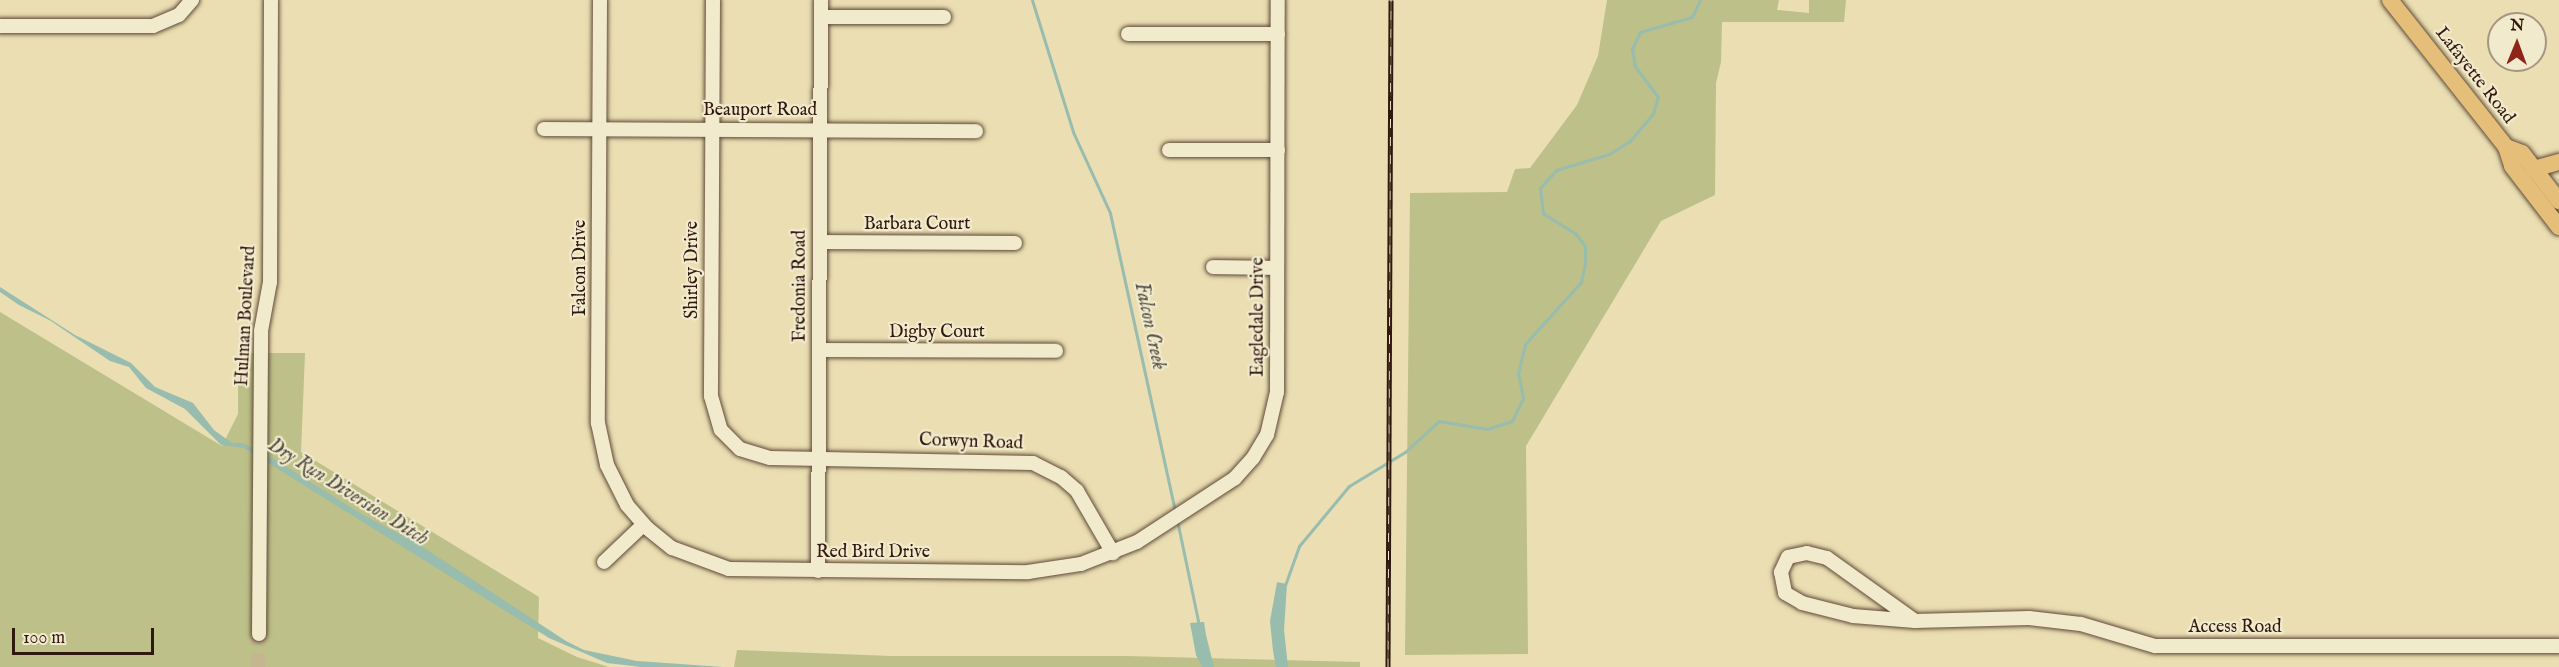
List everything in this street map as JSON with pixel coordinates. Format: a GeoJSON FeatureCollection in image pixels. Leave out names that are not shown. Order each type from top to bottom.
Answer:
{"type":"FeatureCollection","features":[{"type":"Feature","properties":{"kind":"main road","name":"Lafayette Road"},"geometry":{"type":"LineString","coordinates":[[2390,0],[2505,147],[2512,166],[2559,227]]}},
{"type":"Feature","properties":{"kind":"main road","name":"Lafayette Road"},"geometry":{"type":"LineString","coordinates":[[2505,147],[2522,153],[2559,201]]}},
{"type":"Feature","properties":{"kind":"main road"},"geometry":{"type":"LineString","coordinates":[[2534,169],[2559,162]]}},
{"type":"Feature","properties":{"kind":"street","name":"Hulman Boulevard"},"geometry":{"type":"LineString","coordinates":[[258,634],[261,331],[270,282],[271,0]]}},
{"type":"Feature","properties":{"kind":"street","name":"Falcon Drive"},"geometry":{"type":"LineString","coordinates":[[600,0],[599,429],[614,482],[643,525]]}},
{"type":"Feature","properties":{"kind":"street","name":"Shirley Drive"},"geometry":{"type":"LineString","coordinates":[[713,0],[713,414],[726,437],[747,453],[770,458],[819,458]]}},
{"type":"Feature","properties":{"kind":"street","name":"Fredonia Road"},"geometry":{"type":"LineString","coordinates":[[818,572],[821,0]]}},
{"type":"Feature","properties":{"kind":"street","name":"Eagledale Drive"},"geometry":{"type":"LineString","coordinates":[[1113,553],[1186,511],[1242,472],[1270,427],[1277,392],[1278,0]]}},
{"type":"Feature","properties":{"kind":"street"},"geometry":{"type":"LineString","coordinates":[[0,26],[153,26],[170,21],[188,5]]}},
{"type":"Feature","properties":{"kind":"street"},"geometry":{"type":"LineString","coordinates":[[821,17],[944,17]]}},
{"type":"Feature","properties":{"kind":"street"},"geometry":{"type":"LineString","coordinates":[[1128,34],[1278,34]]}},
{"type":"Feature","properties":{"kind":"street","name":"Beauport Road"},"geometry":{"type":"LineString","coordinates":[[544,129],[976,131]]}},
{"type":"Feature","properties":{"kind":"street"},"geometry":{"type":"LineString","coordinates":[[1169,150],[1278,150]]}},
{"type":"Feature","properties":{"kind":"street","name":"Barbara Court"},"geometry":{"type":"LineString","coordinates":[[820,242],[1015,243]]}},
{"type":"Feature","properties":{"kind":"street"},"geometry":{"type":"LineString","coordinates":[[1212,267],[1277,268]]}},
{"type":"Feature","properties":{"kind":"street","name":"Digby Court"},"geometry":{"type":"LineString","coordinates":[[819,350],[1056,351]]}},
{"type":"Feature","properties":{"kind":"street","name":"Corwyn Road"},"geometry":{"type":"LineString","coordinates":[[819,458],[1033,463],[1061,477],[1077,491],[1113,553]]}},
{"type":"Feature","properties":{"kind":"street"},"geometry":{"type":"LineString","coordinates":[[604,562],[643,525]]}},
{"type":"Feature","properties":{"kind":"street","name":"Red Bird Drive"},"geometry":{"type":"LineString","coordinates":[[643,525],[678,551],[717,567],[818,572],[1034,572],[1081,564],[1113,553]]}},
{"type":"Feature","properties":{"kind":"street","name":"Access Road"},"geometry":{"type":"LineString","coordinates":[[1915,621],[1827,558],[1807,553],[1788,558],[1781,572],[1785,593],[1802,603],[1853,616],[1915,621],[2029,618],[2081,624],[2155,646],[2559,646]]}},
{"type":"Feature","properties":{"kind":"green space"},"geometry":{"type":"Polygon","coordinates":[[[1607,0],[1779,0],[1777,10],[1809,13],[1809,0],[1846,0],[1844,22],[1722,22],[1721,62],[1716,83],[1715,195],[1661,221],[1526,446],[1528,654],[1405,655],[1410,193],[1507,192],[1515,169],[1530,168],[1577,105],[1598,56],[1607,0]]]}},
{"type":"Feature","properties":{"kind":"green space"},"geometry":{"type":"Polygon","coordinates":[[[0,312],[222,446],[238,414],[238,353],[305,353],[301,452],[539,597],[538,638],[577,657],[609,667],[0,667],[0,312]]]}},
{"type":"Feature","properties":{"kind":"green space"},"geometry":{"type":"Polygon","coordinates":[[[737,650],[891,656],[1126,656],[1360,662],[1360,667],[734,667],[737,650]]]}},
{"type":"Feature","properties":{"kind":"shaded area"},"geometry":{"type":"Polygon","coordinates":[[[0,287],[75,335],[131,363],[155,387],[193,403],[214,430],[232,443],[243,443],[274,459],[363,515],[415,542],[566,641],[584,650],[637,661],[723,667],[641,667],[607,663],[549,638],[244,448],[221,445],[185,409],[146,388],[129,367],[110,361],[51,321],[19,305],[0,292],[0,287]]]}},
{"type":"Feature","properties":{"kind":"shaded area"},"geometry":{"type":"Polygon","coordinates":[[[1277,582],[1287,584],[1284,630],[1288,667],[1276,667],[1273,651],[1270,621],[1277,582]]]}},
{"type":"Feature","properties":{"kind":"shaded area"},"geometry":{"type":"Polygon","coordinates":[[[1204,622],[1214,667],[1202,667],[1196,655],[1190,623],[1204,622]]]}},
{"type":"Feature","properties":{"kind":"waterway","name":"Falcon Creek"},"geometry":{"type":"LineString","coordinates":[[1032,0],[1073,132],[1110,213],[1175,511]]}},
{"type":"Feature","properties":{"kind":"waterway"},"geometry":{"type":"LineString","coordinates":[[1284,588],[1299,546],[1349,486],[1405,452],[1439,421],[1487,429],[1512,421],[1523,398],[1518,373],[1525,344],[1581,282],[1585,263],[1585,246],[1576,234],[1543,213],[1540,188],[1556,170],[1609,154],[1630,141],[1653,114],[1658,97],[1635,66],[1632,49],[1640,32],[1692,17],[1700,0]]}},
{"type":"Feature","properties":{"kind":"waterway","name":"Falcon Creek"},"geometry":{"type":"LineString","coordinates":[[1177,520],[1199,625]]}},
{"type":"Feature","properties":{"kind":"tunnel"},"geometry":{"type":"LineString","coordinates":[[258,667],[259,634]]}},
{"type":"Feature","properties":{"kind":"railway"},"geometry":{"type":"LineString","coordinates":[[1388,667],[1391,0]]}},
{"type":"Feature","properties":{"kind":"water label","name":"Dry Run Diversion Ditch"},"geometry":{"type":"Point","coordinates":[348,492]}}]}
